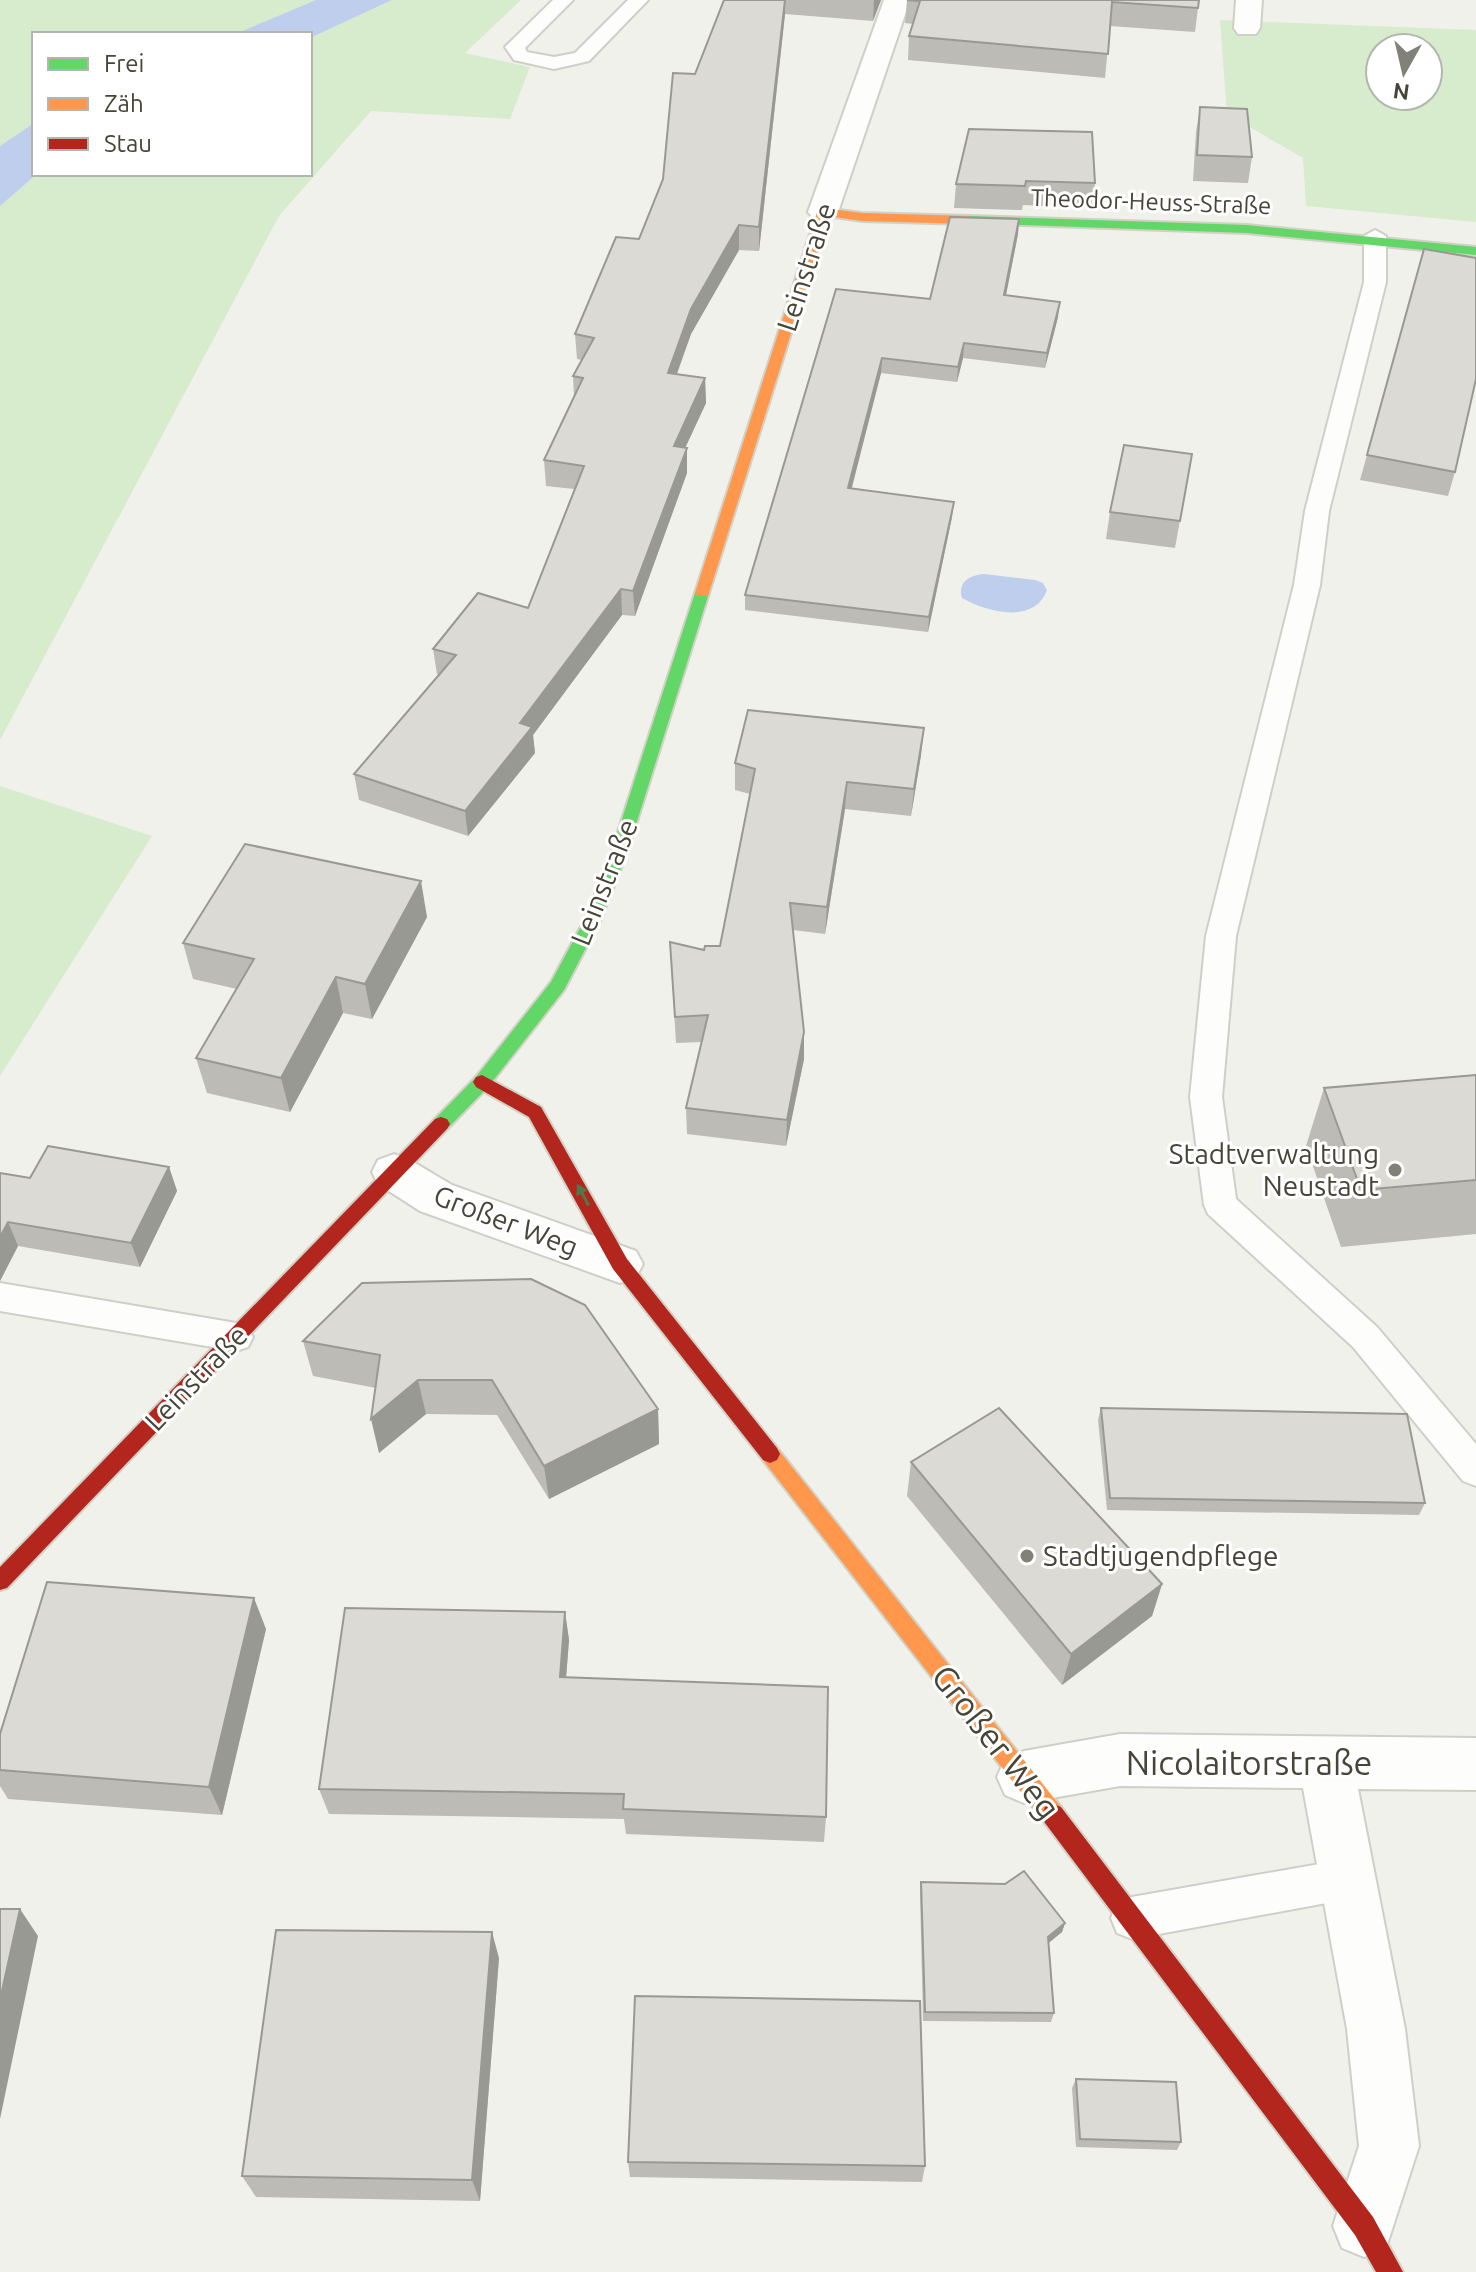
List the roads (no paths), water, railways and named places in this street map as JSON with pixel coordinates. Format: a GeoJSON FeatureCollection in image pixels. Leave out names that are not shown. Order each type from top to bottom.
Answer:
{"type":"FeatureCollection","features":[{"type":"Feature","properties":{"kind":"street","name":"Leinstraße"},"geometry":{"type":"LineString","coordinates":[[0,1581],[482,1082],[558,986],[593,919],[620,850],[823,212],[897,0]]}},
{"type":"Feature","properties":{"kind":"street"},"geometry":{"type":"LineString","coordinates":[[1247,28],[1249,0]]}},
{"type":"Feature","properties":{"kind":"street","name":"Theodor-Heuss-Straße"},"geometry":{"type":"LineString","coordinates":[[823,212],[862,217],[1205,227],[1375,236],[1476,251]]}},
{"type":"Feature","properties":{"kind":"street","name":"Großer Weg"},"geometry":{"type":"LineString","coordinates":[[482,1082],[535,1112],[620,1264],[1024,1777],[1377,2249]]}},
{"type":"Feature","properties":{"kind":"street","name":"Großer Weg"},"geometry":{"type":"LineString","coordinates":[[394,1172],[436,1198],[620,1264]]}},
{"type":"Feature","properties":{"kind":"street","name":"Nicolaitorstraße"},"geometry":{"type":"LineString","coordinates":[[1024,1777],[1120,1760],[1476,1764]]}},
{"type":"Feature","properties":{"kind":"street","name":"Großer Weg"},"geometry":{"type":"LineString","coordinates":[[1326,1764],[1376,2029],[1389,2146],[1377,2249]]}},
{"type":"Feature","properties":{"kind":"lane"},"geometry":{"type":"LineString","coordinates":[[564,0],[515,47],[515,51],[521,56],[554,63],[582,57],[639,0]]}},
{"type":"Feature","properties":{"kind":"lane"},"geometry":{"type":"LineString","coordinates":[[1375,236],[1375,282],[1317,511],[1307,585],[1221,936],[1206,1097],[1220,1205],[1365,1337],[1476,1470]]}},
{"type":"Feature","properties":{"kind":"lane"},"geometry":{"type":"LineString","coordinates":[[0,1297],[236,1337]]}},
{"type":"Feature","properties":{"kind":"lane"},"geometry":{"type":"LineString","coordinates":[[1132,1918],[1348,1879]]}},
{"type":"Feature","properties":{"kind":"water"},"geometry":{"type":"Polygon","coordinates":[[[316,0],[392,0],[312,37],[312,32],[240,32],[316,0]]]}},
{"type":"Feature","properties":{"kind":"water"},"geometry":{"type":"Polygon","coordinates":[[[32,124],[32,176],[35,176],[0,206],[0,146],[32,124]]]}},
{"type":"Feature","properties":{"kind":"water"},"geometry":{"type":"Polygon","coordinates":[[[984,574],[1035,580],[1043,583],[1047,590],[1041,601],[1022,611],[985,608],[962,598],[961,592],[966,580],[984,574]]]}},
{"type":"Feature","properties":{"kind":"place","name":"Stadtverwaltung Neustadt"},"geometry":{"type":"Point","coordinates":[1395,1170]}},
{"type":"Feature","properties":{"kind":"place","name":"Stadtjugendpflege"},"geometry":{"type":"Point","coordinates":[1027,1556]}}]}
